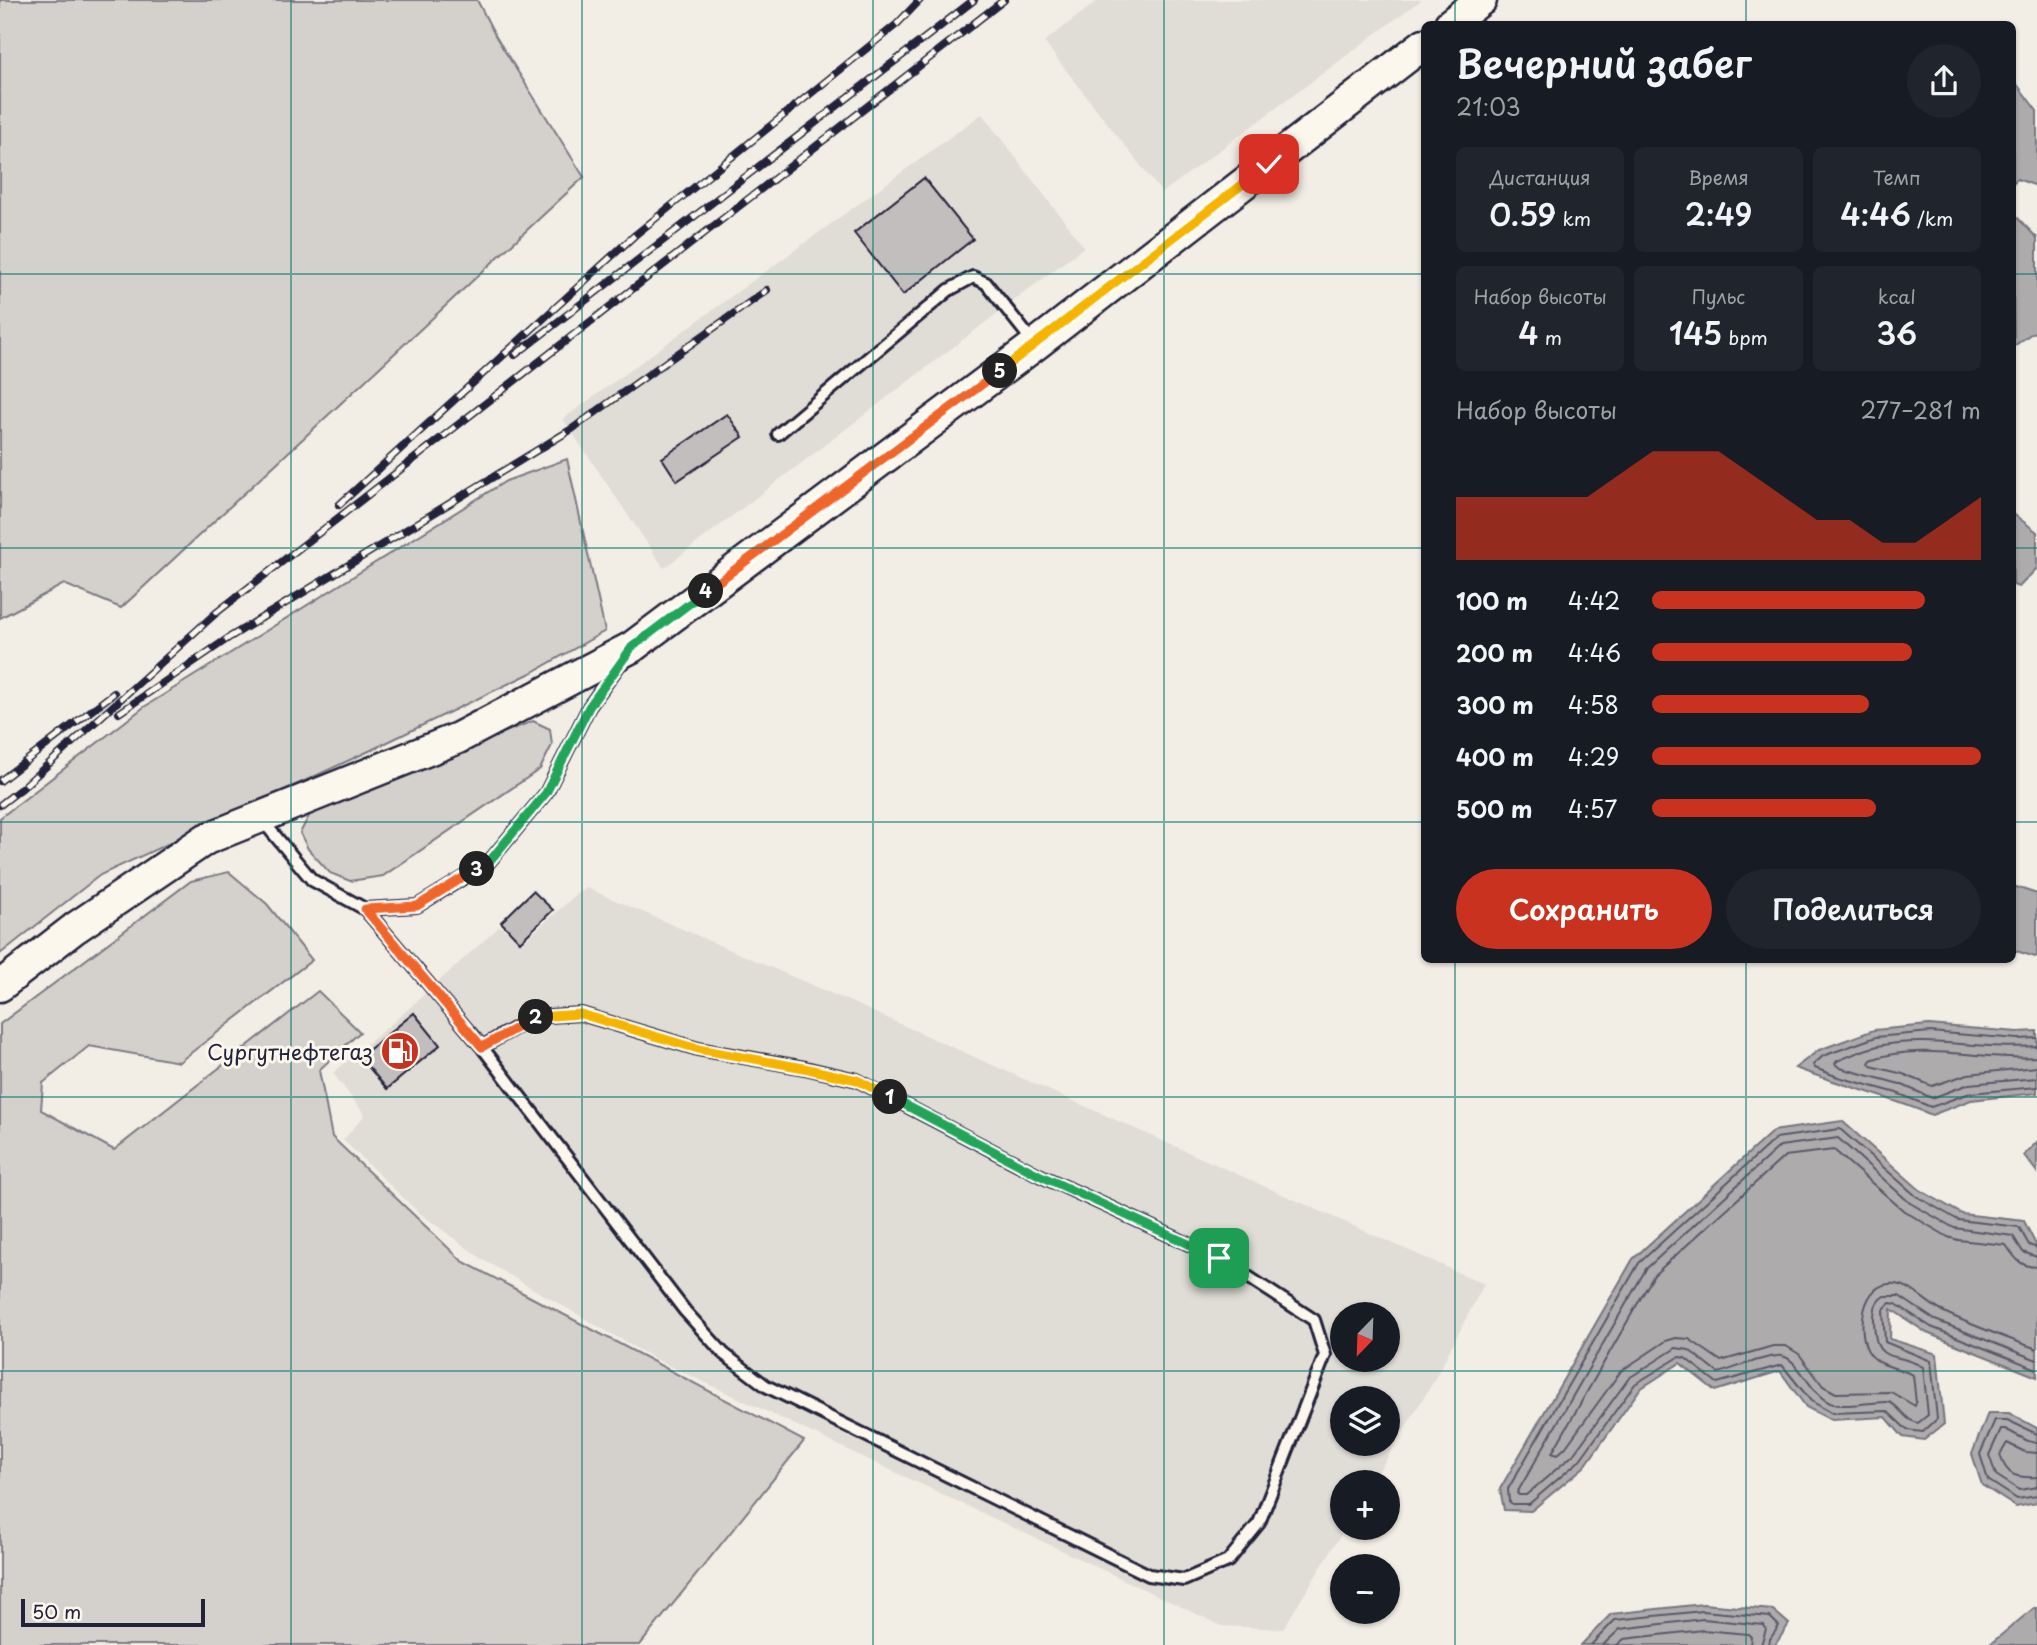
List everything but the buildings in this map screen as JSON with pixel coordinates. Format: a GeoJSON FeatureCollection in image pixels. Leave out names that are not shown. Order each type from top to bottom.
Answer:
{"type":"FeatureCollection","features":[{"type":"Feature","properties":{"kind":"street"},"geometry":{"type":"LineString","coordinates":[[1454,21],[1481,0]]}},
{"type":"Feature","properties":{"kind":"street"},"geometry":{"type":"LineString","coordinates":[[0,986],[75,928],[206,839],[458,738],[632,647],[1035,345],[1421,46]]}},
{"type":"Feature","properties":{"kind":"lane"},"geometry":{"type":"LineString","coordinates":[[778,434],[949,290],[973,277],[986,283],[1035,345]]}},
{"type":"Feature","properties":{"kind":"lane"},"geometry":{"type":"LineString","coordinates":[[365,909],[417,906],[488,863],[546,793],[589,707],[632,647]]}},
{"type":"Feature","properties":{"kind":"lane"},"geometry":{"type":"LineString","coordinates":[[261,817],[312,880],[365,909],[482,1047],[685,1311],[724,1354],[766,1386],[1149,1575],[1184,1580],[1228,1561],[1259,1523],[1325,1355],[1314,1320],[1219,1258],[1039,1175],[857,1080],[698,1049],[581,1014],[534,1017],[482,1047]]}},
{"type":"Feature","properties":{"kind":"shaded area"},"geometry":{"type":"Polygon","coordinates":[[[0,0],[477,0],[496,37],[584,177],[121,608],[64,584],[0,618],[0,0]]]}},
{"type":"Feature","properties":{"kind":"shaded area"},"geometry":{"type":"Polygon","coordinates":[[[1099,0],[1421,0],[1162,193],[1044,42],[1099,0]]]}},
{"type":"Feature","properties":{"kind":"shaded area"},"geometry":{"type":"Polygon","coordinates":[[[982,114],[1084,247],[664,568],[563,419],[982,114]]]}},
{"type":"Feature","properties":{"kind":"shaded area"},"geometry":{"type":"Polygon","coordinates":[[[567,459],[605,631],[535,671],[100,875],[0,954],[0,818],[144,707],[506,481],[567,459]]]}},
{"type":"Feature","properties":{"kind":"shaded area"},"geometry":{"type":"Polygon","coordinates":[[[533,721],[550,729],[552,745],[540,769],[383,876],[350,881],[330,873],[308,849],[300,833],[310,814],[351,794],[533,721]]]}},
{"type":"Feature","properties":{"kind":"shaded area"},"geometry":{"type":"Polygon","coordinates":[[[229,872],[267,904],[312,960],[179,1062],[89,1046],[43,1083],[41,1110],[114,1150],[318,991],[360,1032],[319,1070],[332,1137],[462,1261],[804,1441],[640,1645],[0,1645],[0,1024],[191,881],[229,872]]]}},
{"type":"Feature","properties":{"kind":"shaded area"},"geometry":{"type":"Polygon","coordinates":[[[587,888],[844,999],[1484,1284],[1432,1384],[1400,1436],[1400,1386],[1330,1386],[1330,1456],[1388,1456],[1379,1470],[1330,1470],[1330,1540],[1338,1540],[1283,1629],[1222,1626],[655,1359],[485,1261],[418,1212],[343,1140],[365,1115],[333,1073],[500,926],[522,943],[587,888]]]}},
{"type":"Feature","properties":{"kind":"water"},"geometry":{"type":"Polygon","coordinates":[[[2016,83],[2037,111],[2037,186],[2017,179],[2016,83]]]}},
{"type":"Feature","properties":{"kind":"water"},"geometry":{"type":"Polygon","coordinates":[[[2016,216],[2037,238],[2037,332],[2016,345],[2016,216]]]}},
{"type":"Feature","properties":{"kind":"water"},"geometry":{"type":"Polygon","coordinates":[[[2016,516],[2037,532],[2037,568],[2019,587],[2016,586],[2016,516]]]}},
{"type":"Feature","properties":{"kind":"water"},"geometry":{"type":"Polygon","coordinates":[[[2016,887],[2037,894],[2035,957],[2016,951],[2016,887]]]}},
{"type":"Feature","properties":{"kind":"water"},"geometry":{"type":"Polygon","coordinates":[[[1929,1025],[2037,1031],[2037,1093],[1971,1100],[1932,1115],[1795,1068],[1819,1050],[1874,1030],[1929,1025]]]}},
{"type":"Feature","properties":{"kind":"water"},"geometry":{"type":"Polygon","coordinates":[[[1842,1121],[1920,1190],[1962,1214],[2024,1221],[2037,1247],[2037,1377],[1927,1333],[1891,1309],[1890,1339],[1937,1354],[1944,1424],[1924,1440],[1903,1437],[1886,1417],[1831,1420],[1806,1407],[1780,1371],[1715,1391],[1680,1363],[1640,1389],[1585,1466],[1531,1511],[1504,1510],[1500,1489],[1633,1259],[1773,1131],[1842,1121]]]}},
{"type":"Feature","properties":{"kind":"water"},"geometry":{"type":"Polygon","coordinates":[[[2037,1142],[2037,1172],[2024,1155],[2037,1142]]]}},
{"type":"Feature","properties":{"kind":"water"},"geometry":{"type":"Polygon","coordinates":[[[1988,1413],[2009,1413],[2037,1428],[2037,1503],[2016,1507],[1982,1485],[1972,1454],[1988,1413]]]}},
{"type":"Feature","properties":{"kind":"water"},"geometry":{"type":"Polygon","coordinates":[[[1703,1604],[1773,1610],[1789,1624],[1775,1645],[1581,1645],[1611,1614],[1703,1604]]]}},
{"type":"Feature","properties":{"kind":"water"},"geometry":{"type":"Polygon","coordinates":[[[2037,1608],[2037,1645],[1989,1645],[2037,1608]]]}},
{"type":"Feature","properties":{"kind":"railway"},"geometry":{"type":"LineString","coordinates":[[339,505],[635,235],[897,24],[920,0]]}},
{"type":"Feature","properties":{"kind":"railway"},"geometry":{"type":"LineString","coordinates":[[515,355],[974,0]]}},
{"type":"Feature","properties":{"kind":"railway"},"geometry":{"type":"LineString","coordinates":[[0,805],[216,613],[1004,0]]}},
{"type":"Feature","properties":{"kind":"railway"},"geometry":{"type":"LineString","coordinates":[[119,713],[230,637],[572,429],[767,290]]}},
{"type":"Feature","properties":{"kind":"railway"},"geometry":{"type":"LineString","coordinates":[[0,781],[114,693]]}},
{"type":"Feature","properties":{"kind":"place","name":"Сургутнефтегаз"},"geometry":{"type":"Point","coordinates":[400,1051]}},
{"type":"Feature","properties":{"kind":"route"},"geometry":{"type":"LineString","coordinates":[[1219,1258],[1039,1175],[857,1080],[698,1049],[581,1014],[534,1017],[482,1047],[365,909],[417,906],[488,863],[546,793],[589,707],[632,647],[1035,345],[1269,164]]}}]}
